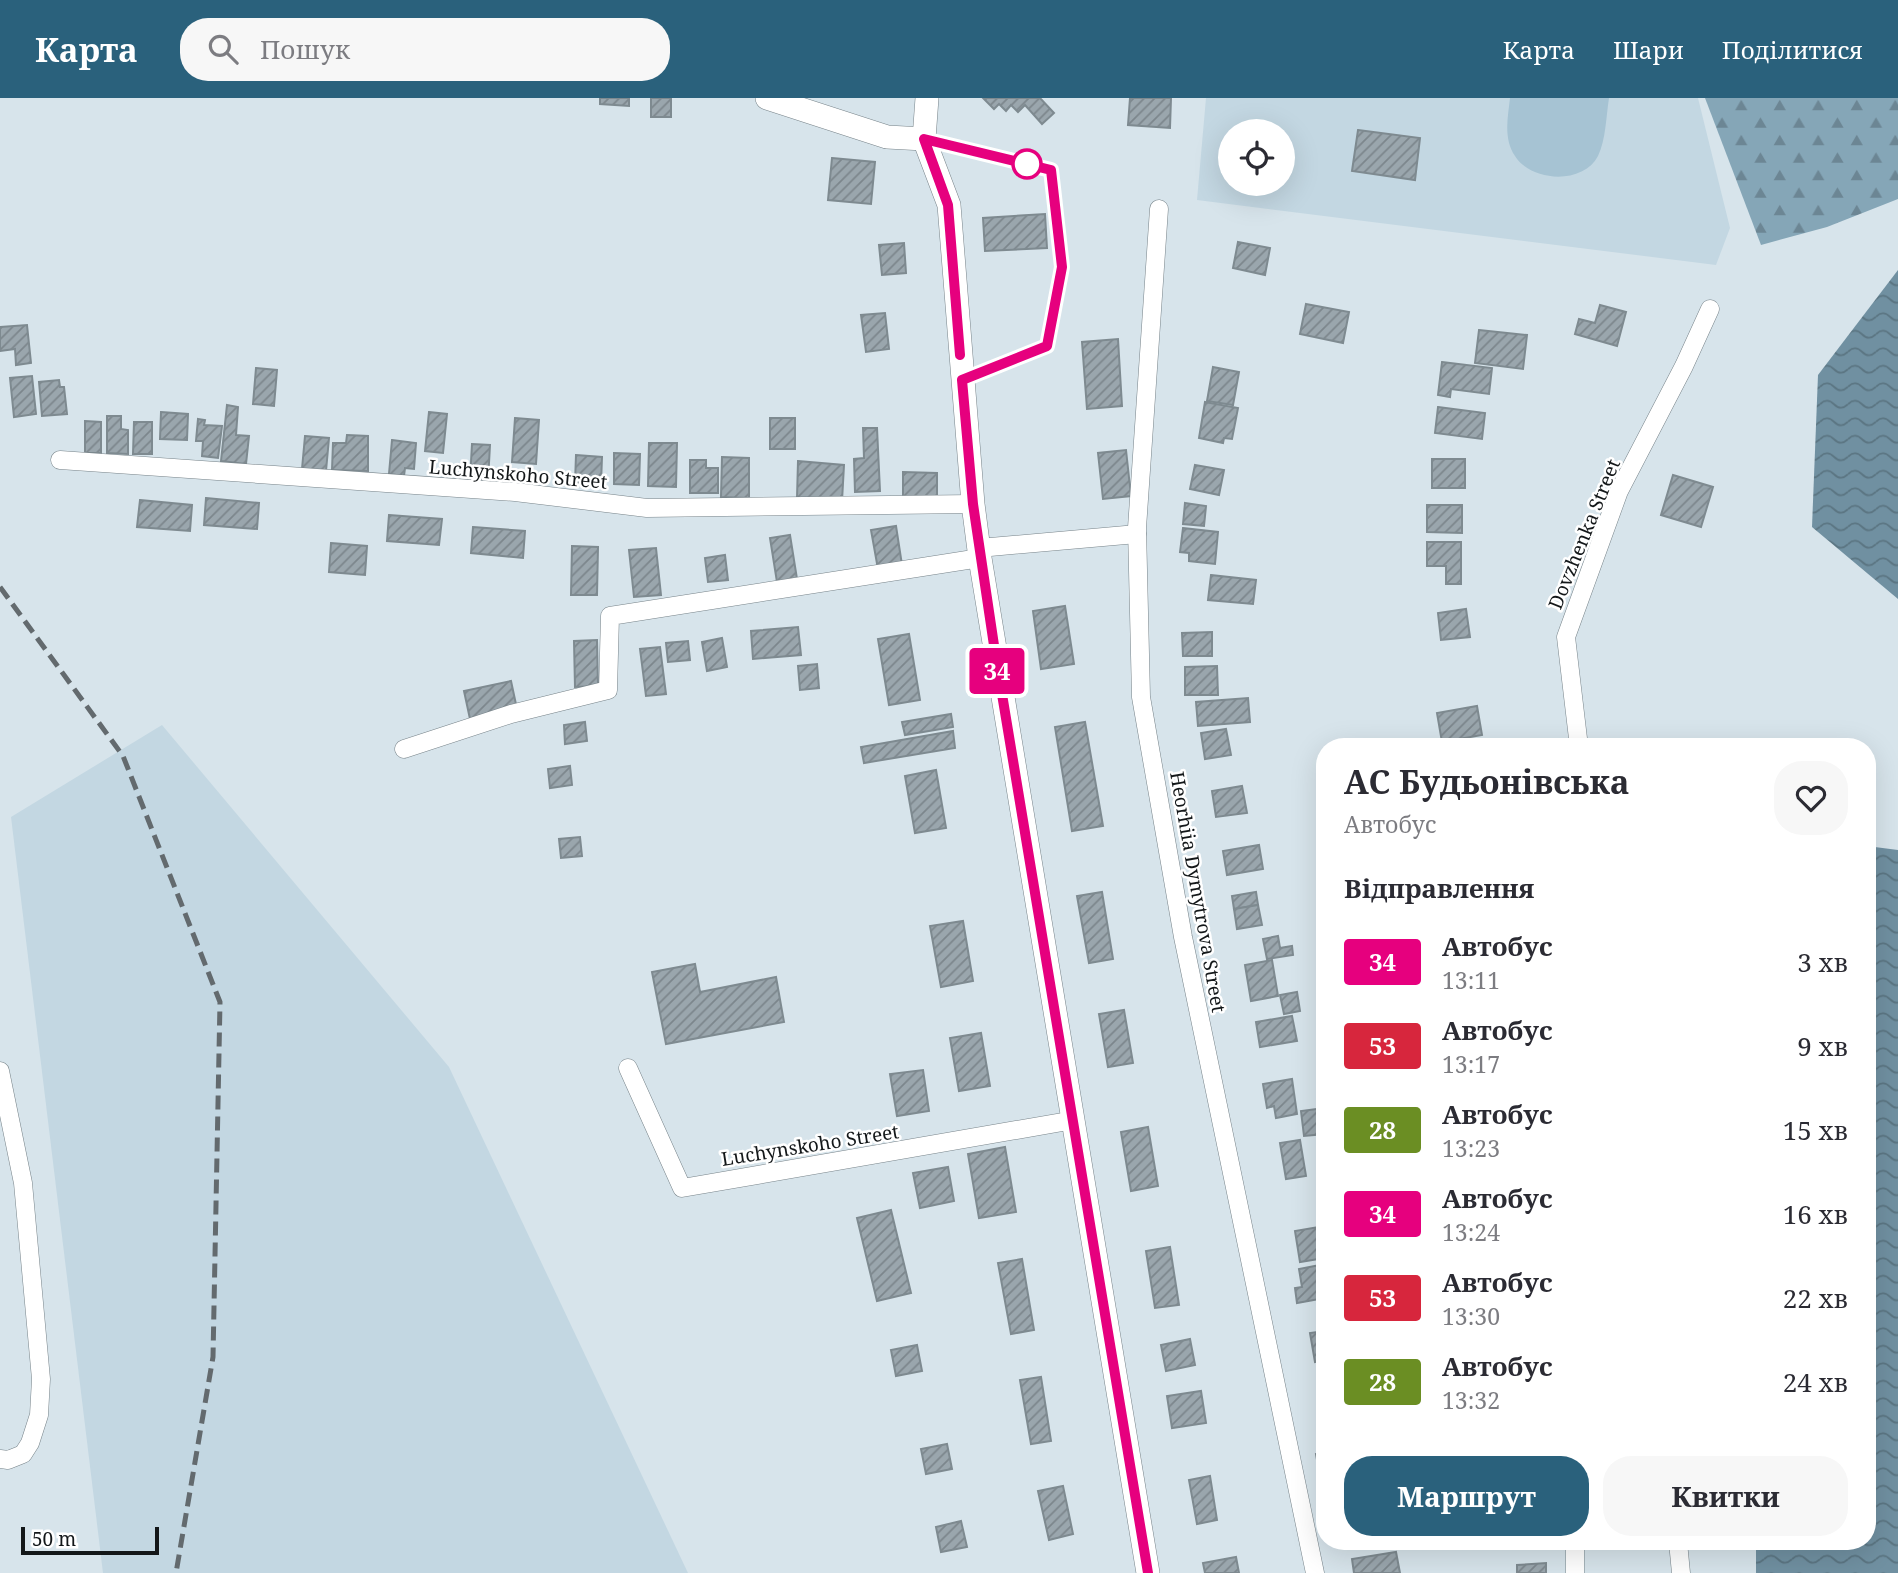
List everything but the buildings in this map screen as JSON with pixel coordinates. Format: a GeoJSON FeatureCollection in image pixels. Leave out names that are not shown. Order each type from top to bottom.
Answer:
{"type":"FeatureCollection","features":[{"type":"Feature","properties":{"kind":"street"},"geometry":{"type":"LineString","coordinates":[[767,98],[887,137],[924,139]]}},
{"type":"Feature","properties":{"kind":"street"},"geometry":{"type":"LineString","coordinates":[[927,98],[924,139],[948,205],[973,504],[980,553],[1148,1573]]}},
{"type":"Feature","properties":{"kind":"street","name":"Heorhiia Dymytrova Street"},"geometry":{"type":"LineString","coordinates":[[1160,209],[1137,534],[1141,698],[1183,937],[1315,1573]]}},
{"type":"Feature","properties":{"kind":"street","name":"Dovzhenka Street"},"geometry":{"type":"LineString","coordinates":[[1578,738],[1566,637],[1619,491],[1684,366],[1710,309]]}},
{"type":"Feature","properties":{"kind":"street","name":"Luchynskoho Street"},"geometry":{"type":"LineString","coordinates":[[60,460],[514,492],[647,509],[973,504]]}},
{"type":"Feature","properties":{"kind":"street"},"geometry":{"type":"LineString","coordinates":[[404,749],[511,714],[608,690],[610,616],[980,553],[1137,534]]}},
{"type":"Feature","properties":{"kind":"street","name":"Luchynskoho Street"},"geometry":{"type":"LineString","coordinates":[[628,1068],[682,1188],[1074,1120]]}},
{"type":"Feature","properties":{"kind":"street"},"geometry":{"type":"LineString","coordinates":[[0,1071],[23,1183],[41,1379],[39,1415],[30,1443],[23,1454],[8,1460],[0,1459]]}},
{"type":"Feature","properties":{"kind":"street"},"geometry":{"type":"LineString","coordinates":[[1575,1550],[1575,1573]]}},
{"type":"Feature","properties":{"kind":"street"},"geometry":{"type":"LineString","coordinates":[[1679,1550],[1681,1573]]}},
{"type":"Feature","properties":{"kind":"shaded area"},"geometry":{"type":"Polygon","coordinates":[[[1206,98],[1698,98],[1730,228],[1716,265],[1197,200],[1206,98]]]}},
{"type":"Feature","properties":{"kind":"shaded area"},"geometry":{"type":"Polygon","coordinates":[[[1510,98],[1609,98],[1598,156],[1581,172],[1569,176],[1544,175],[1523,165],[1515,156],[1509,142],[1507,127],[1510,98]]]}},
{"type":"Feature","properties":{"kind":"shaded area"},"geometry":{"type":"Polygon","coordinates":[[[162,725],[449,1067],[688,1573],[103,1573],[11,817],[162,725]]]}},
{"type":"Feature","properties":{"kind":"green space"},"geometry":{"type":"Polygon","coordinates":[[[1705,98],[1898,98],[1898,199],[1827,227],[1761,245],[1705,98]]]}},
{"type":"Feature","properties":{"kind":"water"},"geometry":{"type":"Polygon","coordinates":[[[1898,270],[1898,599],[1812,527],[1818,375],[1898,270]]]}},
{"type":"Feature","properties":{"kind":"water"},"geometry":{"type":"Polygon","coordinates":[[[1876,847],[1898,850],[1898,1573],[1756,1573],[1756,1550],[1876,1550],[1876,847]]]}},
{"type":"Feature","properties":{"kind":"railway"},"geometry":{"type":"LineString","coordinates":[[0,587],[123,756],[220,1002],[213,1357],[176,1573]]}},
{"type":"Feature","properties":{"kind":"bus line","name":"34"},"geometry":{"type":"LineString","coordinates":[[960,355],[948,205],[924,139],[1051,170],[1062,267],[1047,346],[962,380],[973,504],[1006,726],[1148,1573]]}}]}
